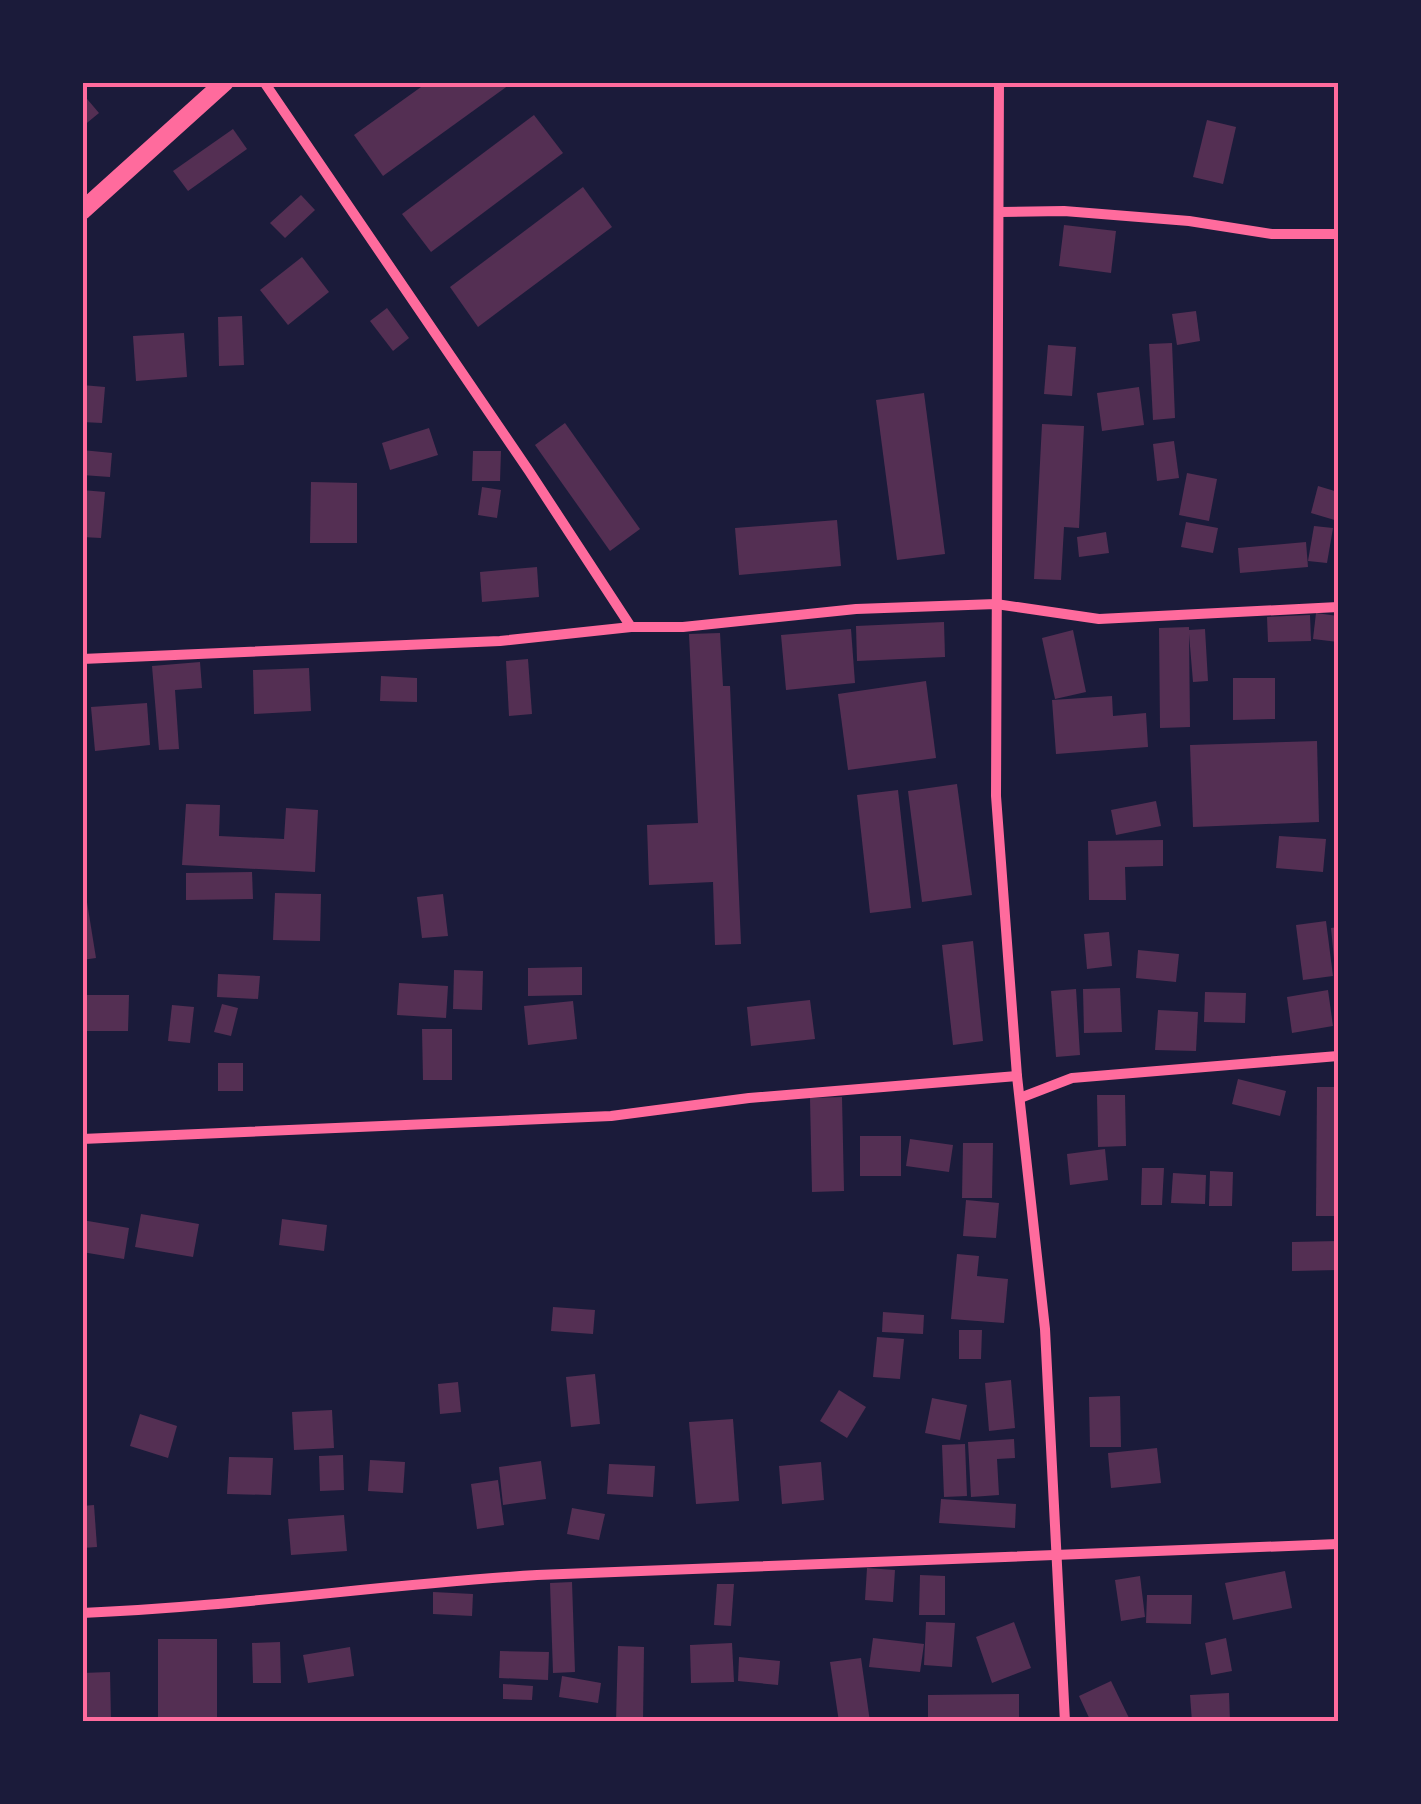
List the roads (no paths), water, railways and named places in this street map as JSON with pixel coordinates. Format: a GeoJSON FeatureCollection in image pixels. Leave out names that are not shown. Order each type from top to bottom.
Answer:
{"type":"FeatureCollection","features":[{"type":"Feature","properties":{"kind":"street"},"geometry":{"type":"LineString","coordinates":[[82,211],[225,82]]}},
{"type":"Feature","properties":{"kind":"street"},"geometry":{"type":"LineString","coordinates":[[264,82],[475,390],[630,627]]}},
{"type":"Feature","properties":{"kind":"street"},"geometry":{"type":"LineString","coordinates":[[999,82],[996,796],[1017,1076],[1046,1329],[1065,1722]]}},
{"type":"Feature","properties":{"kind":"street"},"geometry":{"type":"LineString","coordinates":[[1001,212],[1064,211],[1189,220],[1272,234],[1338,234]]}},
{"type":"Feature","properties":{"kind":"street"},"geometry":{"type":"LineString","coordinates":[[82,659],[500,640],[856,609],[996,604],[1099,619],[1338,607]]}},
{"type":"Feature","properties":{"kind":"street"},"geometry":{"type":"LineString","coordinates":[[1020,1098],[1072,1078],[1338,1056]]}},
{"type":"Feature","properties":{"kind":"street"},"geometry":{"type":"LineString","coordinates":[[82,1138],[610,1116],[749,1098],[1017,1076]]}},
{"type":"Feature","properties":{"kind":"street"},"geometry":{"type":"LineString","coordinates":[[82,1613],[265,1602],[413,1582],[537,1575],[1338,1544]]}}]}
